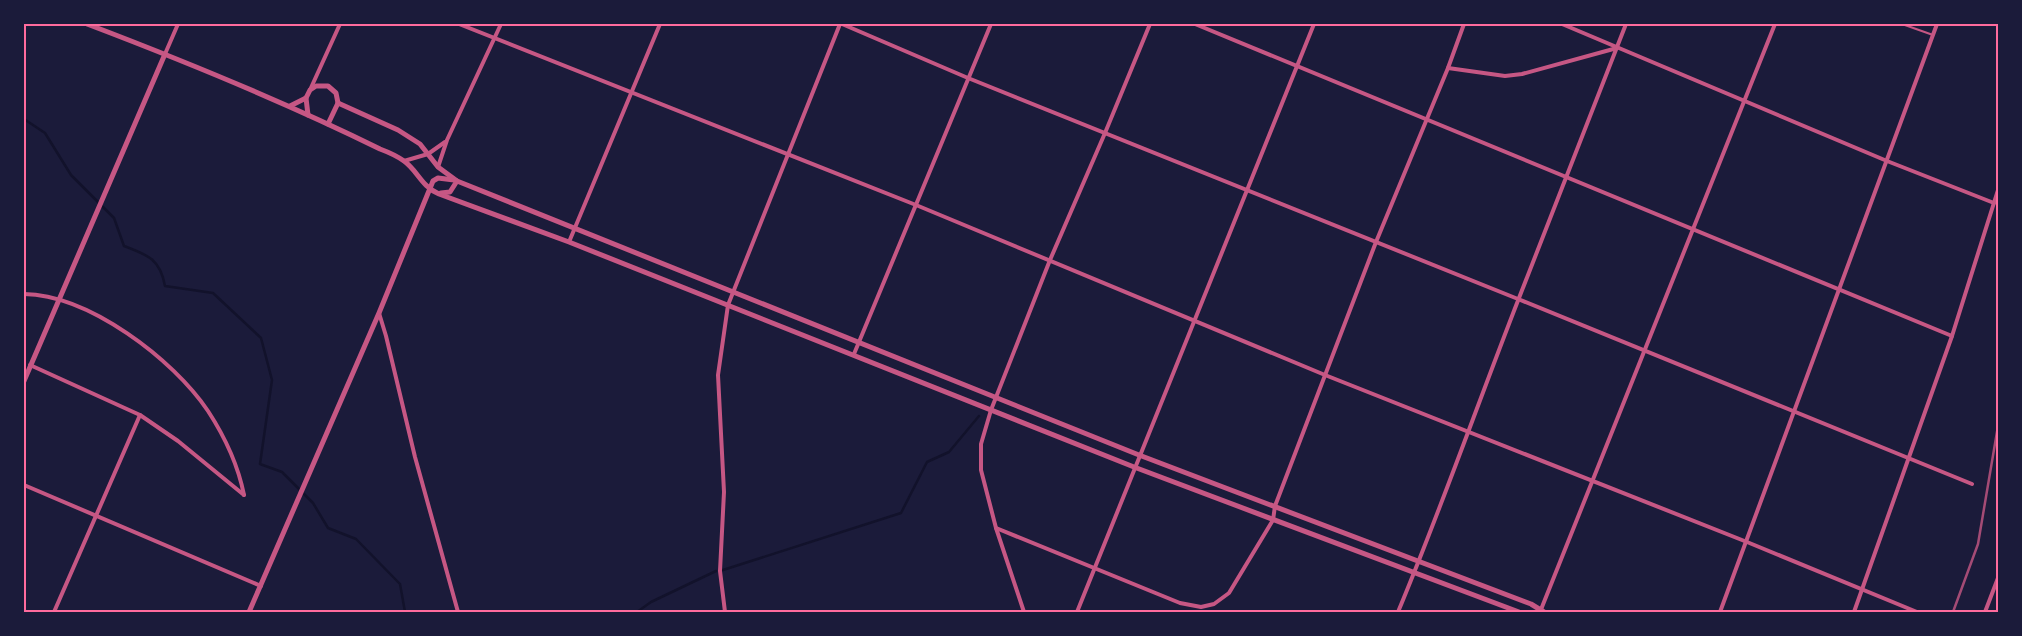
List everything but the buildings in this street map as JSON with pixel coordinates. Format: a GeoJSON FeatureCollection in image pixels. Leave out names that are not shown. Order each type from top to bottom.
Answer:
{"type":"FeatureCollection","features":[{"type":"Feature","properties":{"kind":"street"},"geometry":{"type":"LineString","coordinates":[[88,24],[165,54],[328,124],[404,162],[429,189],[439,194],[569,242],[854,354],[1134,468],[1519,612]]}},
{"type":"Feature","properties":{"kind":"street"},"geometry":{"type":"LineString","coordinates":[[24,381],[178,24]]}},
{"type":"Feature","properties":{"kind":"street"},"geometry":{"type":"LineString","coordinates":[[308,115],[306,98],[340,24]]}},
{"type":"Feature","properties":{"kind":"street"},"geometry":{"type":"LineString","coordinates":[[459,24],[916,205],[1325,375],[1470,431],[1917,612]]}},
{"type":"Feature","properties":{"kind":"street"},"geometry":{"type":"LineString","coordinates":[[438,167],[447,140],[501,24]]}},
{"type":"Feature","properties":{"kind":"street"},"geometry":{"type":"LineString","coordinates":[[569,242],[660,24]]}},
{"type":"Feature","properties":{"kind":"street"},"geometry":{"type":"LineString","coordinates":[[726,612],[720,571],[724,492],[718,375],[728,305],[841,24],[968,78],[1972,484]]}},
{"type":"Feature","properties":{"kind":"street"},"geometry":{"type":"LineString","coordinates":[[854,354],[991,24]]}},
{"type":"Feature","properties":{"kind":"street"},"geometry":{"type":"LineString","coordinates":[[1024,612],[996,528],[981,470],[981,444],[991,410],[1050,260],[1150,24]]}},
{"type":"Feature","properties":{"kind":"street"},"geometry":{"type":"LineString","coordinates":[[1195,24],[1427,119],[1567,179],[1952,336]]}},
{"type":"Feature","properties":{"kind":"street"},"geometry":{"type":"LineString","coordinates":[[1077,612],[1314,24]]}},
{"type":"Feature","properties":{"kind":"street"},"geometry":{"type":"LineString","coordinates":[[996,528],[1180,603],[1201,607],[1214,604],[1228,593],[1273,520],[1275,506],[1376,242],[1448,68],[1464,24]]}},
{"type":"Feature","properties":{"kind":"street"},"geometry":{"type":"LineString","coordinates":[[1562,24],[1616,48],[1994,203]]}},
{"type":"Feature","properties":{"kind":"street"},"geometry":{"type":"LineString","coordinates":[[1398,612],[1470,431],[1518,299],[1567,179],[1626,24]]}},
{"type":"Feature","properties":{"kind":"street"},"geometry":{"type":"LineString","coordinates":[[338,103],[398,130],[420,144],[438,167],[457,181],[1139,455],[1531,604],[1542,611],[1591,481],[1645,352],[1775,24]]}},
{"type":"Feature","properties":{"kind":"street"},"geometry":{"type":"LineString","coordinates":[[1720,612],[1937,24]]}},
{"type":"Feature","properties":{"kind":"street"},"geometry":{"type":"LineString","coordinates":[[1448,68],[1495,75],[1522,74],[1616,48]]}},
{"type":"Feature","properties":{"kind":"street"},"geometry":{"type":"LineString","coordinates":[[310,90],[316,86],[328,86],[336,93],[338,103],[328,124]]}},
{"type":"Feature","properties":{"kind":"street"},"geometry":{"type":"LineString","coordinates":[[289,106],[306,98]]}},
{"type":"Feature","properties":{"kind":"street"},"geometry":{"type":"LineString","coordinates":[[404,162],[428,154],[447,140]]}},
{"type":"Feature","properties":{"kind":"street"},"geometry":{"type":"LineString","coordinates":[[249,612],[379,312],[429,189],[435,179],[457,181]]}},
{"type":"Feature","properties":{"kind":"street"},"geometry":{"type":"LineString","coordinates":[[439,194],[450,192],[457,181]]}},
{"type":"Feature","properties":{"kind":"street"},"geometry":{"type":"LineString","coordinates":[[1854,612],[1952,336],[1998,190]]}},
{"type":"Feature","properties":{"kind":"street"},"geometry":{"type":"LineString","coordinates":[[24,294],[34,294],[59,300],[98,316],[134,339],[164,362],[190,388],[208,410],[239,473],[244,495],[178,441],[140,415],[30,365]]}},
{"type":"Feature","properties":{"kind":"street"},"geometry":{"type":"LineString","coordinates":[[379,312],[415,457],[458,612]]}},
{"type":"Feature","properties":{"kind":"street"},"geometry":{"type":"LineString","coordinates":[[54,612],[140,415]]}},
{"type":"Feature","properties":{"kind":"street"},"geometry":{"type":"LineString","coordinates":[[24,484],[261,586]]}},
{"type":"Feature","properties":{"kind":"street"},"geometry":{"type":"LineString","coordinates":[[1985,612],[1998,578]]}},
{"type":"Feature","properties":{"kind":"lane"},"geometry":{"type":"LineString","coordinates":[[1902,24],[1933,35]]}},
{"type":"Feature","properties":{"kind":"waterway"},"geometry":{"type":"LineString","coordinates":[[24,119],[45,133],[71,175],[114,218],[124,246],[152,259],[160,270],[165,286],[213,293],[261,338],[272,380],[260,464],[282,472],[313,503],[328,528],[356,539],[400,584],[405,612]]}},
{"type":"Feature","properties":{"kind":"waterway"},"geometry":{"type":"LineString","coordinates":[[723,570],[901,513],[927,462],[949,452],[979,416]]}},
{"type":"Feature","properties":{"kind":"waterway"},"geometry":{"type":"LineString","coordinates":[[637,612],[651,602],[716,571]]}},
{"type":"Feature","properties":{"kind":"railway"},"geometry":{"type":"LineString","coordinates":[[1953,612],[1978,544],[1998,426]]}}]}
